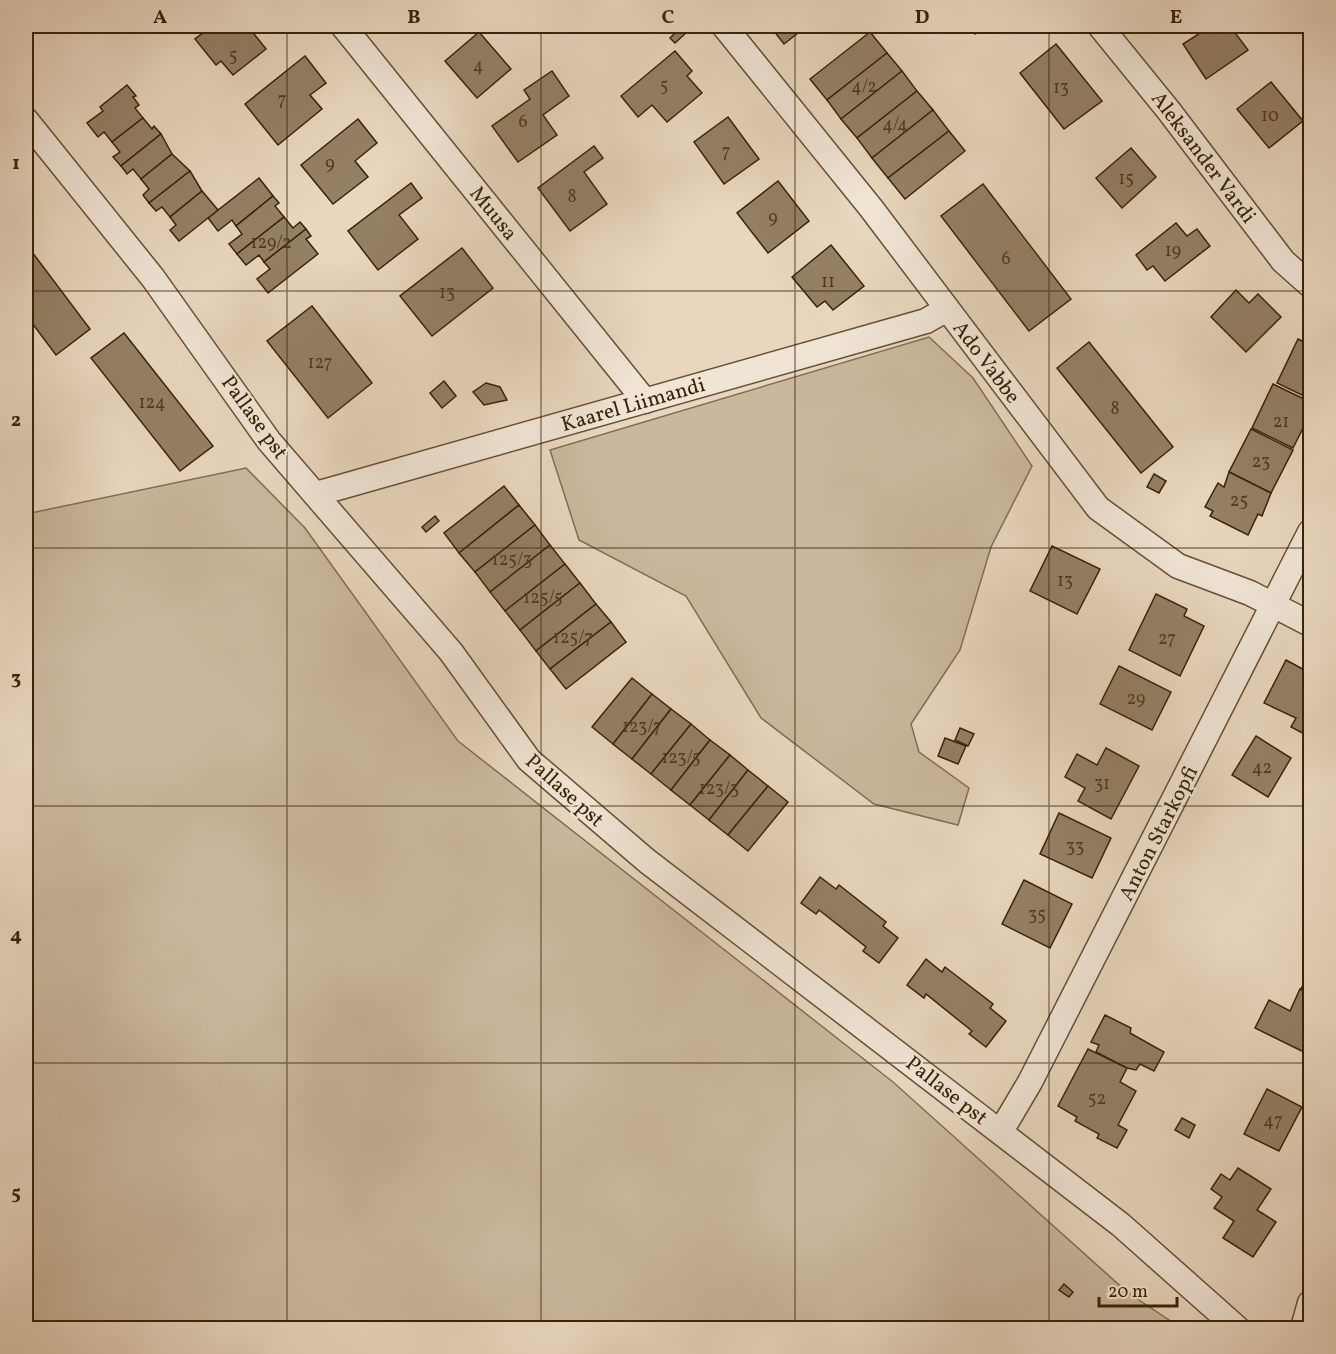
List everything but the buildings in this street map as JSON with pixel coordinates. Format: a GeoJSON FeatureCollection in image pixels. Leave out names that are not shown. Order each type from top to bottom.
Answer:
{"type":"FeatureCollection","features":[{"type":"Feature","properties":{"kind":"street","name":"Muusa"},"geometry":{"type":"LineString","coordinates":[[343,26],[645,401]]}},
{"type":"Feature","properties":{"kind":"street","name":"Ado Vabbe"},"geometry":{"type":"LineString","coordinates":[[724,26],[871,208],[1098,508],[1178,566],[1274,605],[1311,624]]}},
{"type":"Feature","properties":{"kind":"street","name":"Aleksander Vardi"},"geometry":{"type":"LineString","coordinates":[[1100,26],[1169,111],[1282,261],[1311,285]]}},
{"type":"Feature","properties":{"kind":"street","name":"Pallase pst"},"geometry":{"type":"LineString","coordinates":[[26,120],[153,278],[269,441],[451,652],[529,760],[647,861],[1121,1225],[1237,1329]]}},
{"type":"Feature","properties":{"kind":"street","name":"Kaarel Liimandi"},"geometry":{"type":"LineString","coordinates":[[316,494],[926,321],[947,309]]}},
{"type":"Feature","properties":{"kind":"street","name":"Anton Starkopfi"},"geometry":{"type":"LineString","coordinates":[[1001,1131],[1030,1082],[1311,532]]}},
{"type":"Feature","properties":{"kind":"street"},"geometry":{"type":"LineString","coordinates":[[1304,1329],[1311,1303]]}},
{"type":"Feature","properties":{"kind":"shaded area"},"geometry":{"type":"Polygon","coordinates":[[[929,337],[973,378],[1032,466],[991,547],[960,650],[911,724],[919,752],[969,788],[958,825],[874,804],[761,718],[686,596],[579,540],[550,450],[929,337]]]}},
{"type":"Feature","properties":{"kind":"shaded area"},"geometry":{"type":"Polygon","coordinates":[[[246,468],[305,528],[458,741],[893,1082],[1127,1292],[1181,1328],[26,1328],[26,514],[246,468]]]}}]}
